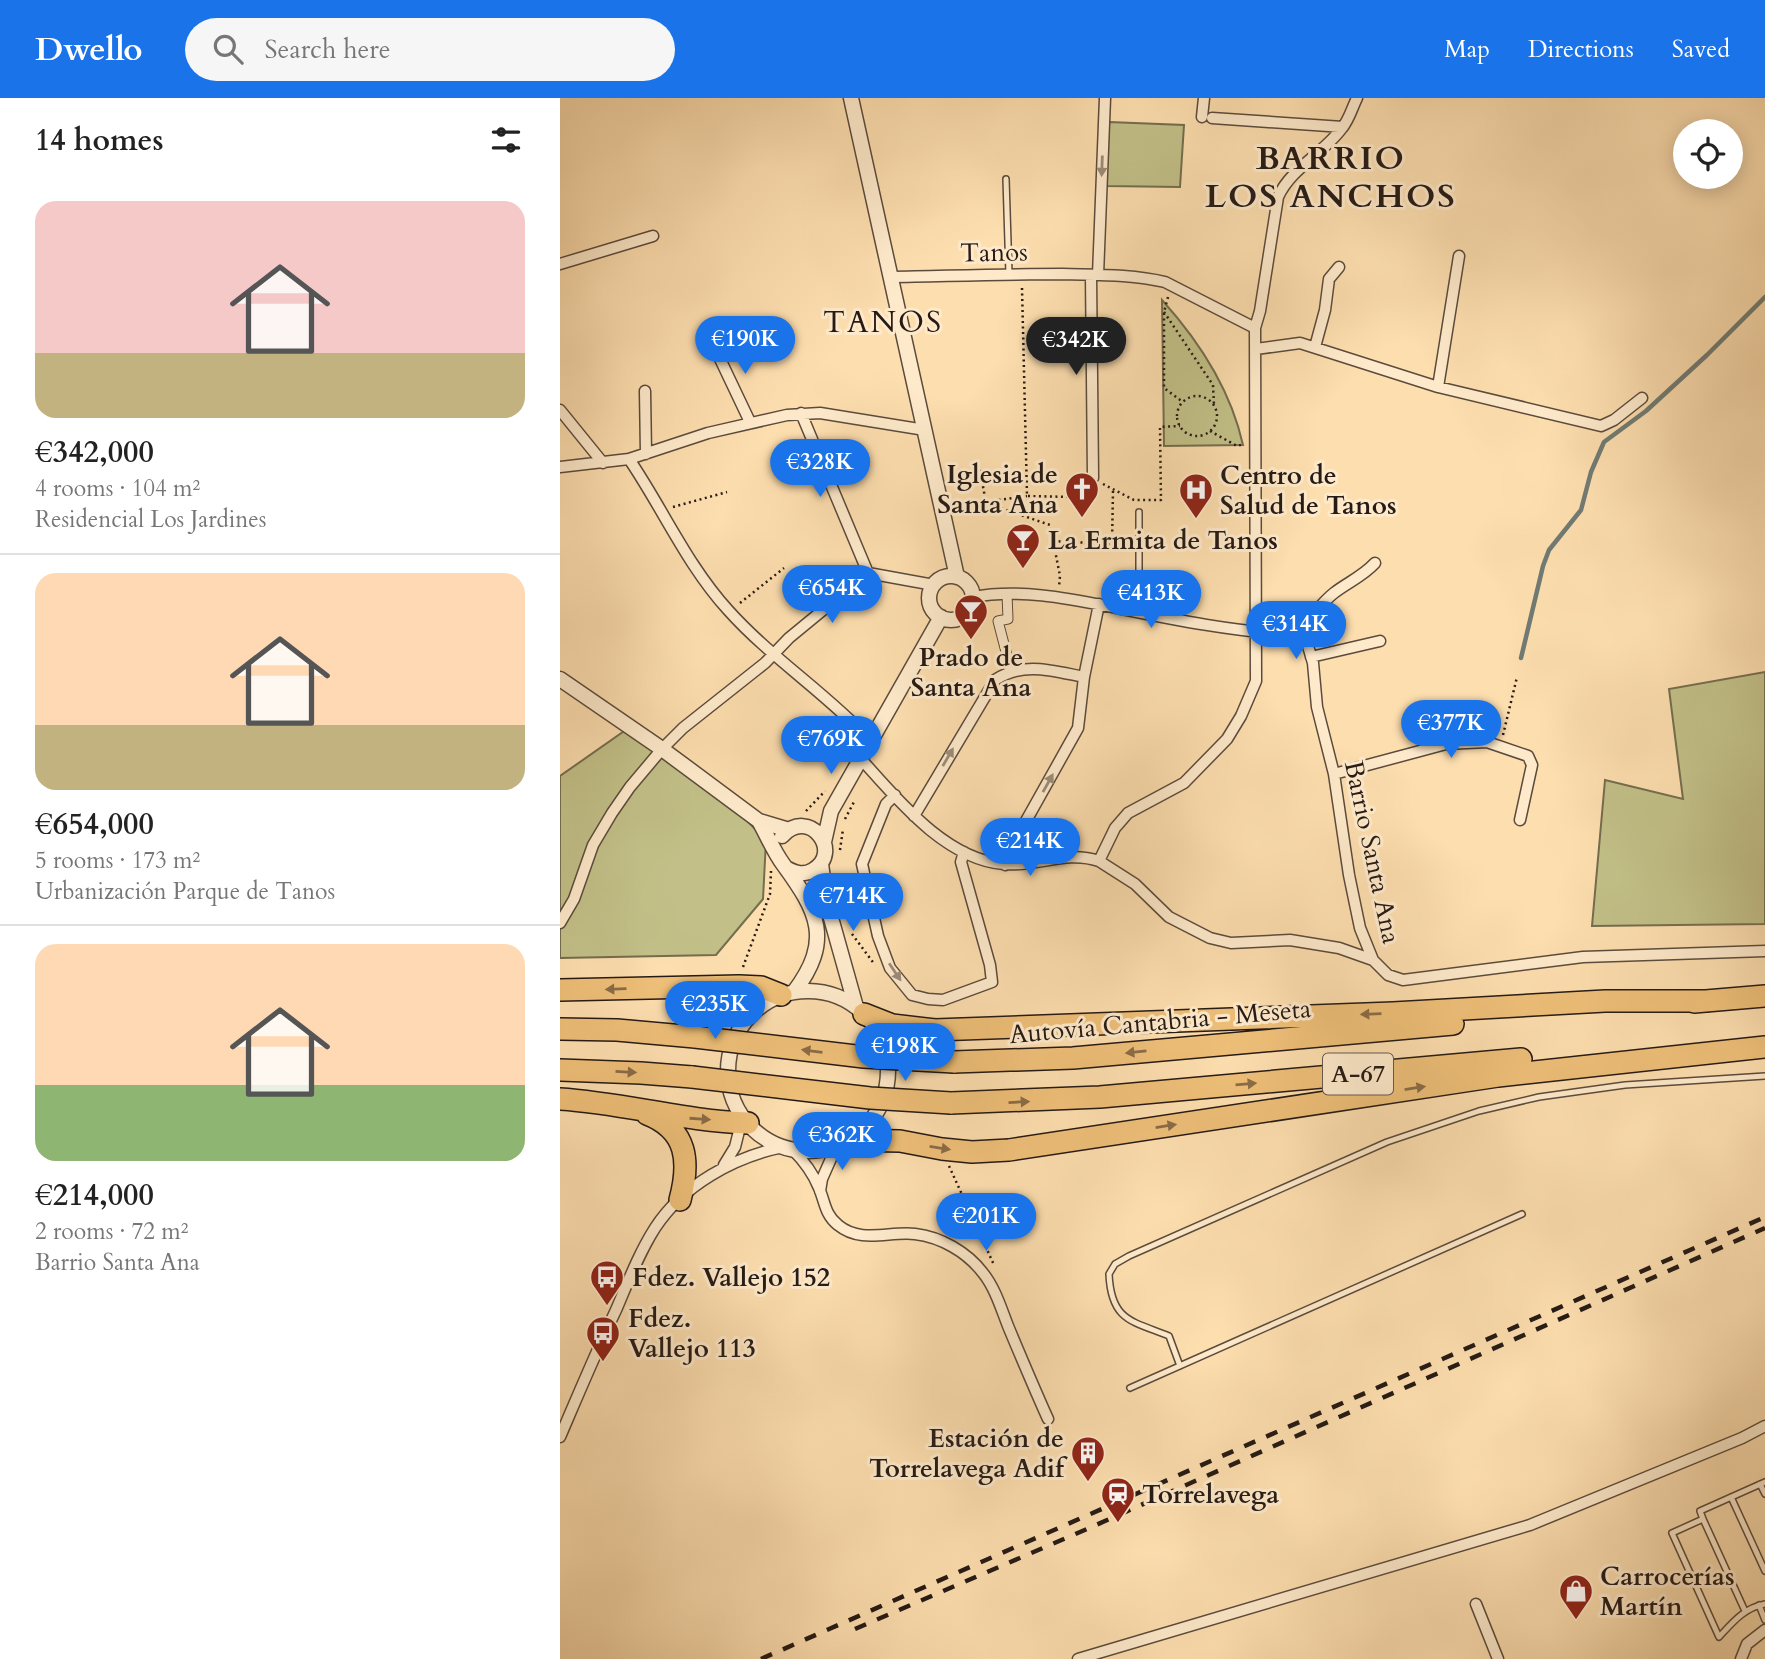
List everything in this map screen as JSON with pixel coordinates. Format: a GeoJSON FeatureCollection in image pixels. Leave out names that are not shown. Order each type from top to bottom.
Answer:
{"type":"FeatureCollection","features":[{"type":"Feature","properties":{"kind":"highway"},"geometry":{"type":"LineString","coordinates":[[560,990],[739,986],[761,987],[788,993]]}},
{"type":"Feature","properties":{"kind":"highway","name":"Autovía Cantabria - Meseta"},"geometry":{"type":"LineString","coordinates":[[560,1028],[617,1030],[864,1057],[954,1062],[1086,1057],[1765,996]]}},
{"type":"Feature","properties":{"kind":"highway"},"geometry":{"type":"LineString","coordinates":[[860,1011],[892,1025],[935,1030],[1419,1012],[1605,1000],[1708,1001]]}},
{"type":"Feature","properties":{"kind":"highway","name":"A-67"},"geometry":{"type":"LineString","coordinates":[[560,1070],[692,1077],[870,1098],[951,1103],[1113,1096],[1765,1037]]}},
{"type":"Feature","properties":{"kind":"highway"},"geometry":{"type":"LineString","coordinates":[[843,1142],[900,1141],[972,1152],[1009,1150],[1498,1076],[1765,1047]]}},
{"type":"Feature","properties":{"kind":"highway"},"geometry":{"type":"LineString","coordinates":[[560,1099],[622,1105],[686,1118],[744,1121]]}},
{"type":"Feature","properties":{"kind":"highway"},"geometry":{"type":"LineString","coordinates":[[622,1105],[660,1119],[677,1136],[683,1147],[687,1167],[680,1200]]}},
{"type":"Feature","properties":{"kind":"street"},"geometry":{"type":"LineString","coordinates":[[851,98],[957,577]]}},
{"type":"Feature","properties":{"kind":"street"},"geometry":{"type":"LineString","coordinates":[[1093,478],[1094,275],[1105,98]]}},
{"type":"Feature","properties":{"kind":"street"},"geometry":{"type":"LineString","coordinates":[[1204,98],[1207,118],[1343,127]]}},
{"type":"Feature","properties":{"kind":"street"},"geometry":{"type":"LineString","coordinates":[[1099,862],[1115,828],[1128,813],[1184,783],[1235,727],[1256,681],[1255,328],[1282,187],[1343,127],[1357,98]]}},
{"type":"Feature","properties":{"kind":"street"},"geometry":{"type":"LineString","coordinates":[[560,264],[653,236]]}},
{"type":"Feature","properties":{"kind":"street"},"geometry":{"type":"LineString","coordinates":[[1438,387],[1459,256]]}},
{"type":"Feature","properties":{"kind":"street"},"geometry":{"type":"LineString","coordinates":[[1315,346],[1325,310],[1329,279],[1339,267]]}},
{"type":"Feature","properties":{"kind":"street","name":"Tanos"},"geometry":{"type":"LineString","coordinates":[[891,277],[1094,275],[1165,282],[1255,328]]}},
{"type":"Feature","properties":{"kind":"street"},"geometry":{"type":"LineString","coordinates":[[712,342],[750,422]]}},
{"type":"Feature","properties":{"kind":"street"},"geometry":{"type":"LineString","coordinates":[[1256,349],[1300,343],[1315,346],[1438,387],[1601,425],[1614,420],[1642,398]]}},
{"type":"Feature","properties":{"kind":"street"},"geometry":{"type":"LineString","coordinates":[[645,391],[646,453]]}},
{"type":"Feature","properties":{"kind":"street"},"geometry":{"type":"LineString","coordinates":[[560,410],[603,463]]}},
{"type":"Feature","properties":{"kind":"street"},"geometry":{"type":"LineString","coordinates":[[560,467],[629,459],[750,422],[801,413],[836,415],[925,430]]}},
{"type":"Feature","properties":{"kind":"street"},"geometry":{"type":"LineString","coordinates":[[801,413],[868,573]]}},
{"type":"Feature","properties":{"kind":"street"},"geometry":{"type":"LineString","coordinates":[[629,459],[692,565],[729,611],[833,703],[870,740]]}},
{"type":"Feature","properties":{"kind":"street"},"geometry":{"type":"LineString","coordinates":[[1297,635],[1336,591],[1363,576],[1375,563]]}},
{"type":"Feature","properties":{"kind":"street"},"geometry":{"type":"LineString","coordinates":[[560,923],[575,899],[593,845],[612,813],[662,749],[683,729],[868,573],[934,585]]}},
{"type":"Feature","properties":{"kind":"street"},"geometry":{"type":"LineString","coordinates":[[944,577],[957,577],[967,582],[973,597],[966,615],[954,620],[941,617],[935,612],[929,599],[934,585],[944,577]]}},
{"type":"Feature","properties":{"kind":"street"},"geometry":{"type":"LineString","coordinates":[[973,597],[1007,594],[1059,598],[1256,634],[1297,635],[1308,646],[1311,657],[1380,641]]}},
{"type":"Feature","properties":{"kind":"street"},"geometry":{"type":"LineString","coordinates":[[1007,594],[1008,619],[998,621],[1011,671]]}},
{"type":"Feature","properties":{"kind":"street"},"geometry":{"type":"LineString","coordinates":[[1005,865],[1012,846],[1079,728],[1084,677],[1098,604]]}},
{"type":"Feature","properties":{"kind":"street"},"geometry":{"type":"LineString","coordinates":[[560,1437],[642,1251],[663,1218],[680,1200],[738,1160],[788,1148],[814,1151],[843,1142],[867,1125],[881,1106],[888,1077],[887,1057],[881,1038],[860,1011],[826,900],[821,864],[831,811],[941,617]]}},
{"type":"Feature","properties":{"kind":"street","name":"Barrio Santa Ana"},"geometry":{"type":"LineString","coordinates":[[1311,657],[1317,707],[1334,774],[1349,875],[1360,928],[1373,960]]}},
{"type":"Feature","properties":{"kind":"street"},"geometry":{"type":"LineString","coordinates":[[914,816],[990,685],[1011,671],[1035,668],[1084,677]]}},
{"type":"Feature","properties":{"kind":"street"},"geometry":{"type":"LineString","coordinates":[[560,679],[662,749],[759,821],[812,910],[817,933],[815,958],[788,993],[760,1007],[744,1023],[731,1050],[728,1079],[731,1094],[744,1121],[758,1133],[788,1148],[803,1161],[820,1191],[827,1213],[848,1232],[867,1236],[905,1233],[926,1236],[948,1244],[976,1265],[992,1288],[1048,1419]]}},
{"type":"Feature","properties":{"kind":"street"},"geometry":{"type":"LineString","coordinates":[[1334,774],[1446,744],[1487,742],[1528,757],[1532,765],[1520,820]]}},
{"type":"Feature","properties":{"kind":"street","name":"Barrio Santa Ana"},"geometry":{"type":"LineString","coordinates":[[861,759],[914,816],[953,846],[979,860],[1005,865],[1084,856],[1135,884],[1170,917],[1210,938],[1231,943],[1290,940],[1339,948],[1373,960]]}},
{"type":"Feature","properties":{"kind":"street"},"geometry":{"type":"LineString","coordinates":[[895,795],[886,804],[862,864],[878,936],[890,968],[912,995],[943,1000],[992,982],[990,965],[961,862],[964,852]]}},
{"type":"Feature","properties":{"kind":"street"},"geometry":{"type":"LineString","coordinates":[[778,854],[781,838],[798,824],[831,811]]}},
{"type":"Feature","properties":{"kind":"street"},"geometry":{"type":"LineString","coordinates":[[759,821],[798,824],[815,830],[824,842]]}},
{"type":"Feature","properties":{"kind":"street"},"geometry":{"type":"LineString","coordinates":[[786,868],[793,872],[806,873],[821,864]]}},
{"type":"Feature","properties":{"kind":"street"},"geometry":{"type":"LineString","coordinates":[[1373,960],[1388,975],[1403,980],[1583,957],[1765,951]]}},
{"type":"Feature","properties":{"kind":"street"},"geometry":{"type":"LineString","coordinates":[[788,993],[827,993],[860,1011]]}},
{"type":"Feature","properties":{"kind":"street"},"geometry":{"type":"LineString","coordinates":[[720,1170],[735,1147],[744,1121]]}},
{"type":"Feature","properties":{"kind":"street"},"geometry":{"type":"LineString","coordinates":[[820,1191],[822,1179],[843,1142]]}},
{"type":"Feature","properties":{"kind":"street"},"geometry":{"type":"LineString","coordinates":[[1078,1659],[1530,1525],[1742,1438],[1765,1426]]}},
{"type":"Feature","properties":{"kind":"street"},"geometry":{"type":"LineString","coordinates":[[1476,1604],[1498,1659]]}},
{"type":"Feature","properties":{"kind":"street"},"geometry":{"type":"LineString","coordinates":[[1740,1658],[1748,1644],[1765,1630]]}},
{"type":"Feature","properties":{"kind":"lane"},"geometry":{"type":"LineString","coordinates":[[1006,179],[1009,274]]}},
{"type":"Feature","properties":{"kind":"lane"},"geometry":{"type":"LineString","coordinates":[[1136,612],[1139,594],[1139,512]]}},
{"type":"Feature","properties":{"kind":"lane"},"geometry":{"type":"LineString","coordinates":[[1180,1366],[1169,1336],[1136,1325],[1124,1318],[1118,1308],[1109,1273],[1115,1264],[1129,1256],[1387,1142],[1507,1103],[1586,1090],[1765,1076]]}},
{"type":"Feature","properties":{"kind":"lane"},"geometry":{"type":"LineString","coordinates":[[1130,1388],[1522,1214]]}},
{"type":"Feature","properties":{"kind":"lane"},"geometry":{"type":"LineString","coordinates":[[1745,1611],[1700,1511],[1763,1483],[1765,1494]]}},
{"type":"Feature","properties":{"kind":"lane"},"geometry":{"type":"LineString","coordinates":[[1731,1497],[1765,1571]]}},
{"type":"Feature","properties":{"kind":"lane"},"geometry":{"type":"LineString","coordinates":[[1703,1519],[1672,1533],[1719,1637],[1745,1611],[1762,1604],[1765,1620]]}},
{"type":"Feature","properties":{"kind":"path"},"geometry":{"type":"LineString","coordinates":[[1021,274],[1027,496]]}},
{"type":"Feature","properties":{"kind":"path"},"geometry":{"type":"LineString","coordinates":[[1183,402],[1164,388],[1164,312],[1213,385],[1216,419],[1210,431],[1192,436],[1180,426],[1177,417],[1183,402],[1198,397],[1210,402],[1214,407]]}},
{"type":"Feature","properties":{"kind":"path"},"geometry":{"type":"LineString","coordinates":[[942,508],[1027,496],[1074,497],[1093,478],[1134,500],[1161,500],[1160,427],[1180,426]]}},
{"type":"Feature","properties":{"kind":"path"},"geometry":{"type":"LineString","coordinates":[[1210,431],[1237,446],[1256,439]]}},
{"type":"Feature","properties":{"kind":"path"},"geometry":{"type":"LineString","coordinates":[[980,470],[986,503]]}},
{"type":"Feature","properties":{"kind":"path"},"geometry":{"type":"LineString","coordinates":[[1053,541],[1112,544],[1113,491]]}},
{"type":"Feature","properties":{"kind":"path"},"geometry":{"type":"LineString","coordinates":[[660,510],[727,492]]}},
{"type":"Feature","properties":{"kind":"path"},"geometry":{"type":"LineString","coordinates":[[986,503],[1050,525],[1060,576],[1059,598]]}},
{"type":"Feature","properties":{"kind":"path"},"geometry":{"type":"LineString","coordinates":[[729,611],[784,568]]}},
{"type":"Feature","properties":{"kind":"path"},"geometry":{"type":"LineString","coordinates":[[1500,746],[1517,677]]}},
{"type":"Feature","properties":{"kind":"path"},"geometry":{"type":"LineString","coordinates":[[798,824],[834,779],[846,786]]}},
{"type":"Feature","properties":{"kind":"path"},"geometry":{"type":"LineString","coordinates":[[725,1025],[747,954],[770,894]]}},
{"type":"Feature","properties":{"kind":"shaded area"},"geometry":{"type":"Polygon","coordinates":[[[1109,122],[1184,125],[1180,187],[1106,186],[1109,122]]]}},
{"type":"Feature","properties":{"kind":"shaded area"},"geometry":{"type":"Polygon","coordinates":[[[1162,300],[1189,332],[1212,368],[1230,405],[1243,445],[1164,446],[1162,300]]]}},
{"type":"Feature","properties":{"kind":"shaded area"},"geometry":{"type":"Polygon","coordinates":[[[1765,672],[1765,924],[1592,926],[1605,780],[1683,799],[1669,689],[1765,672]]]}},
{"type":"Feature","properties":{"kind":"shaded area"},"geometry":{"type":"Polygon","coordinates":[[[630,727],[715,788],[766,840],[763,899],[716,955],[560,958],[560,776],[630,727]]]}},
{"type":"Feature","properties":{"kind":"waterway"},"geometry":{"type":"LineString","coordinates":[[1521,658],[1549,550],[1581,510],[1591,472],[1604,442],[1646,411],[1765,297]]}},
{"type":"Feature","properties":{"kind":"railway"},"geometry":{"type":"LineString","coordinates":[[761,1659],[1765,1217]]}},
{"type":"Feature","properties":{"kind":"railway"},"geometry":{"type":"LineString","coordinates":[[855,1629],[1765,1228]]}},
{"type":"Feature","properties":{"kind":"place","name":"Iglesia de Santa Ana"},"geometry":{"type":"Point","coordinates":[1082,519]}},
{"type":"Feature","properties":{"kind":"place","name":"Centro de Salud de Tanos"},"geometry":{"type":"Point","coordinates":[1196,520]}},
{"type":"Feature","properties":{"kind":"place","name":"La Ermita de Tanos"},"geometry":{"type":"Point","coordinates":[1023,570]}},
{"type":"Feature","properties":{"kind":"place","name":"Prado de Santa Ana"},"geometry":{"type":"Point","coordinates":[971,641]}},
{"type":"Feature","properties":{"kind":"place","name":"Fdez. Vallejo 152"},"geometry":{"type":"Point","coordinates":[607,1307]}},
{"type":"Feature","properties":{"kind":"place","name":"Fdez. Vallejo 113"},"geometry":{"type":"Point","coordinates":[603,1363]}},
{"type":"Feature","properties":{"kind":"place","name":"Estación de Torrelavega Adif"},"geometry":{"type":"Point","coordinates":[1088,1483]}},
{"type":"Feature","properties":{"kind":"place","name":"Torrelavega"},"geometry":{"type":"Point","coordinates":[1118,1524]}},
{"type":"Feature","properties":{"kind":"place","name":"Carrocerías Martín"},"geometry":{"type":"Point","coordinates":[1576,1621]}},
{"type":"Feature","properties":{"kind":"district","name":"BARRIO LOS ANCHOS"},"geometry":{"type":"Point","coordinates":[1331,176]}},
{"type":"Feature","properties":{"kind":"district","name":"TANOS"},"geometry":{"type":"Point","coordinates":[883,322]}}]}
